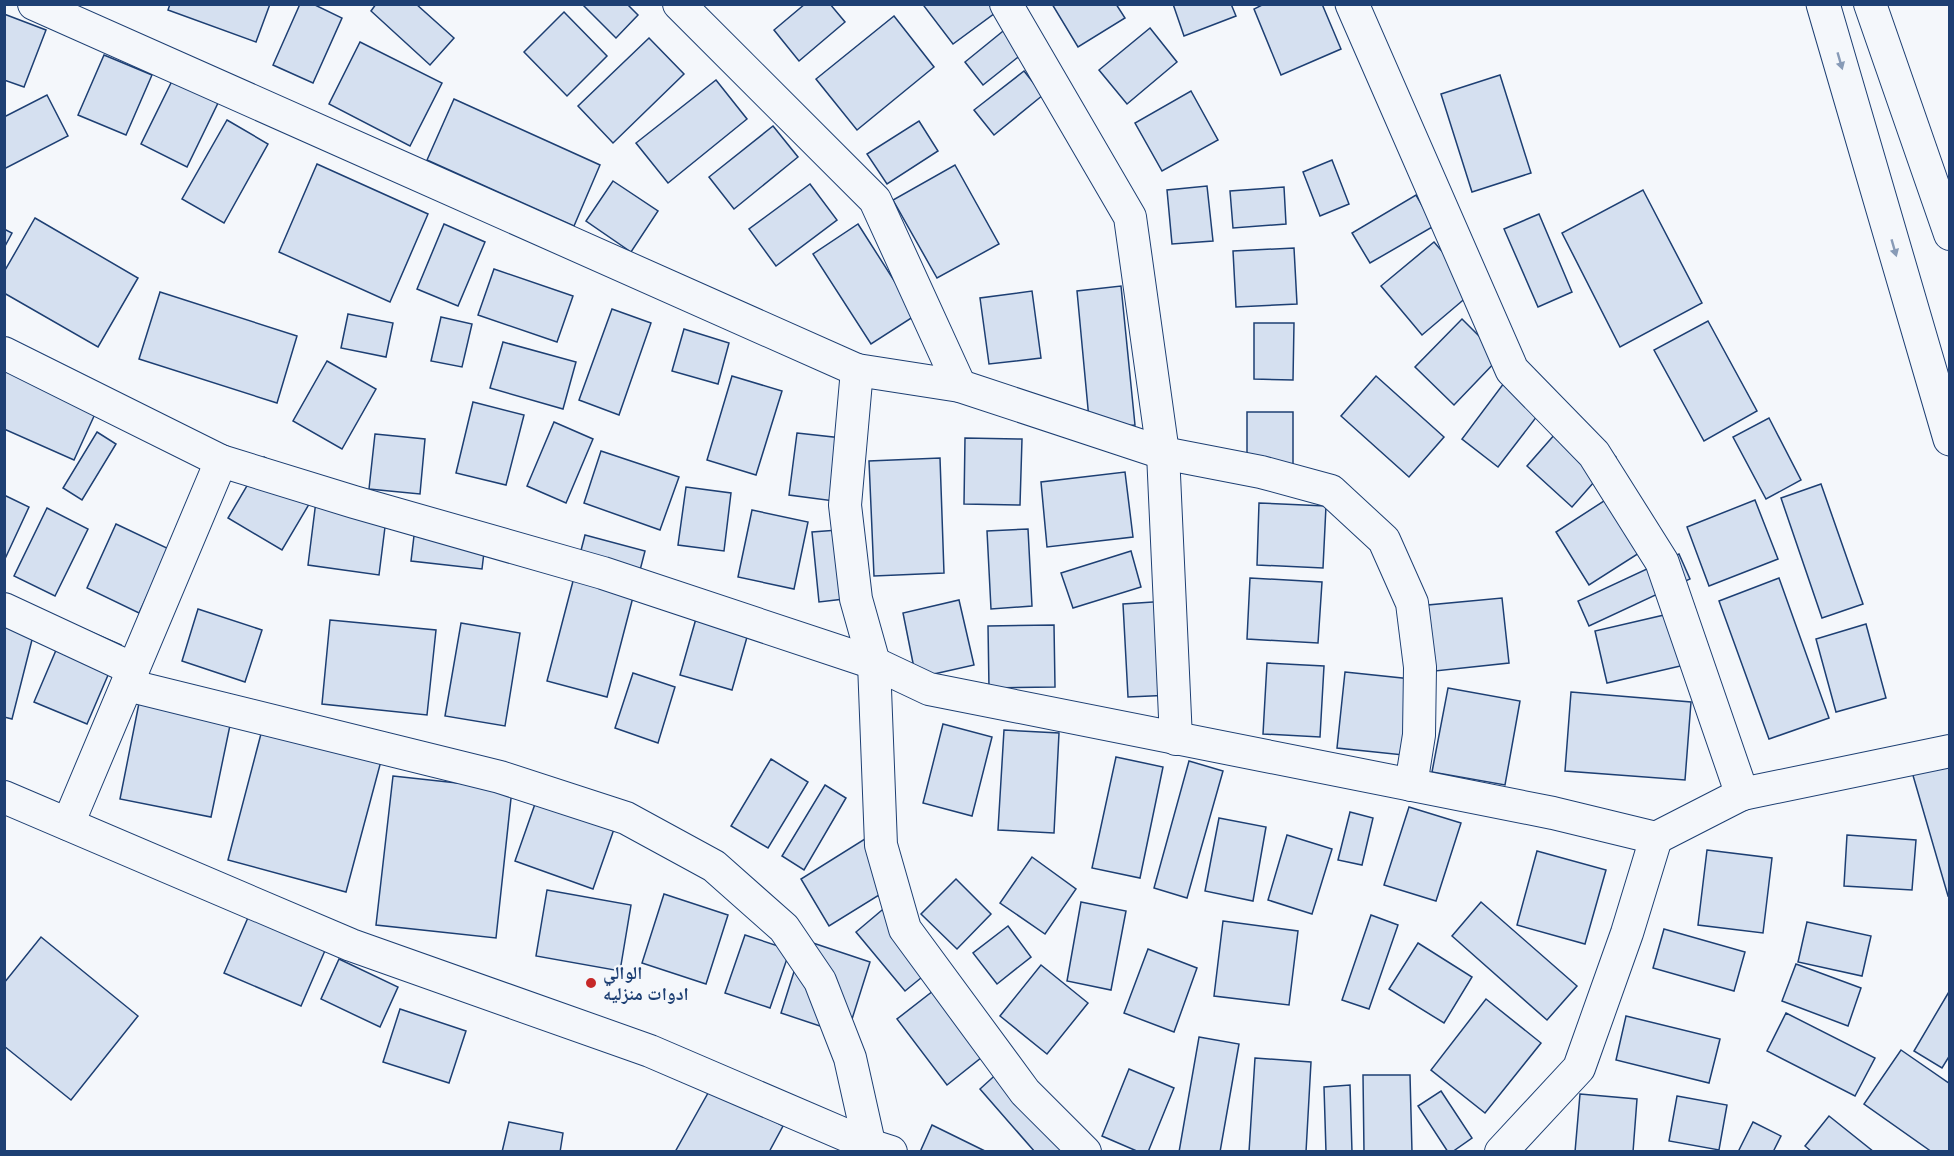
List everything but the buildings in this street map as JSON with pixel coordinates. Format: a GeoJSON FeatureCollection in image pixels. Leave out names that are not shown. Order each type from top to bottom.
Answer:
{"type":"FeatureCollection","features":[{"type":"Feature","properties":{"kind":"street"},"geometry":{"type":"LineString","coordinates":[[34,4],[857,370],[960,386],[1163,453],[1262,472],[1331,491],[1384,540],[1412,603],[1420,667],[1419,735],[1411,785]]}},
{"type":"Feature","properties":{"kind":"street"},"geometry":{"type":"LineString","coordinates":[[679,4],[875,200],[960,386]]}},
{"type":"Feature","properties":{"kind":"street"},"geometry":{"type":"LineString","coordinates":[[1006,4],[1130,217],[1163,453],[1176,739]]}},
{"type":"Feature","properties":{"kind":"street"},"geometry":{"type":"LineString","coordinates":[[1352,4],[1512,370],[1594,454],[1662,562],[1742,794]]}},
{"type":"Feature","properties":{"kind":"street"},"geometry":{"type":"LineString","coordinates":[[1823,4],[1950,439]]}},
{"type":"Feature","properties":{"kind":"street"},"geometry":{"type":"LineString","coordinates":[[1870,4],[1950,234]]}},
{"type":"Feature","properties":{"kind":"street"},"geometry":{"type":"LineString","coordinates":[[4,353],[221,461],[354,502],[603,573],[874,663],[929,688],[1553,813],[1656,838],[1742,794],[1950,751]]}},
{"type":"Feature","properties":{"kind":"street"},"geometry":{"type":"LineString","coordinates":[[857,370],[845,505],[856,599],[874,663],[881,845],[905,929],[1025,1092],[1085,1152]]}},
{"type":"Feature","properties":{"kind":"street"},"geometry":{"type":"LineString","coordinates":[[68,824],[221,461]]}},
{"type":"Feature","properties":{"kind":"street"},"geometry":{"type":"LineString","coordinates":[[4,609],[130,677],[500,777],[626,818],[714,866],[784,928],[820,981],[850,1058],[877,1149]]}},
{"type":"Feature","properties":{"kind":"street"},"geometry":{"type":"LineString","coordinates":[[4,797],[351,945],[650,1052],[877,1149]]}},
{"type":"Feature","properties":{"kind":"street"},"geometry":{"type":"LineString","coordinates":[[1501,1152],[1579,1068],[1627,933],[1656,838]]}},
{"type":"Feature","properties":{"kind":"place","name":"الوالي ادوات منزليه"},"geometry":{"type":"Point","coordinates":[591,983]}}]}
